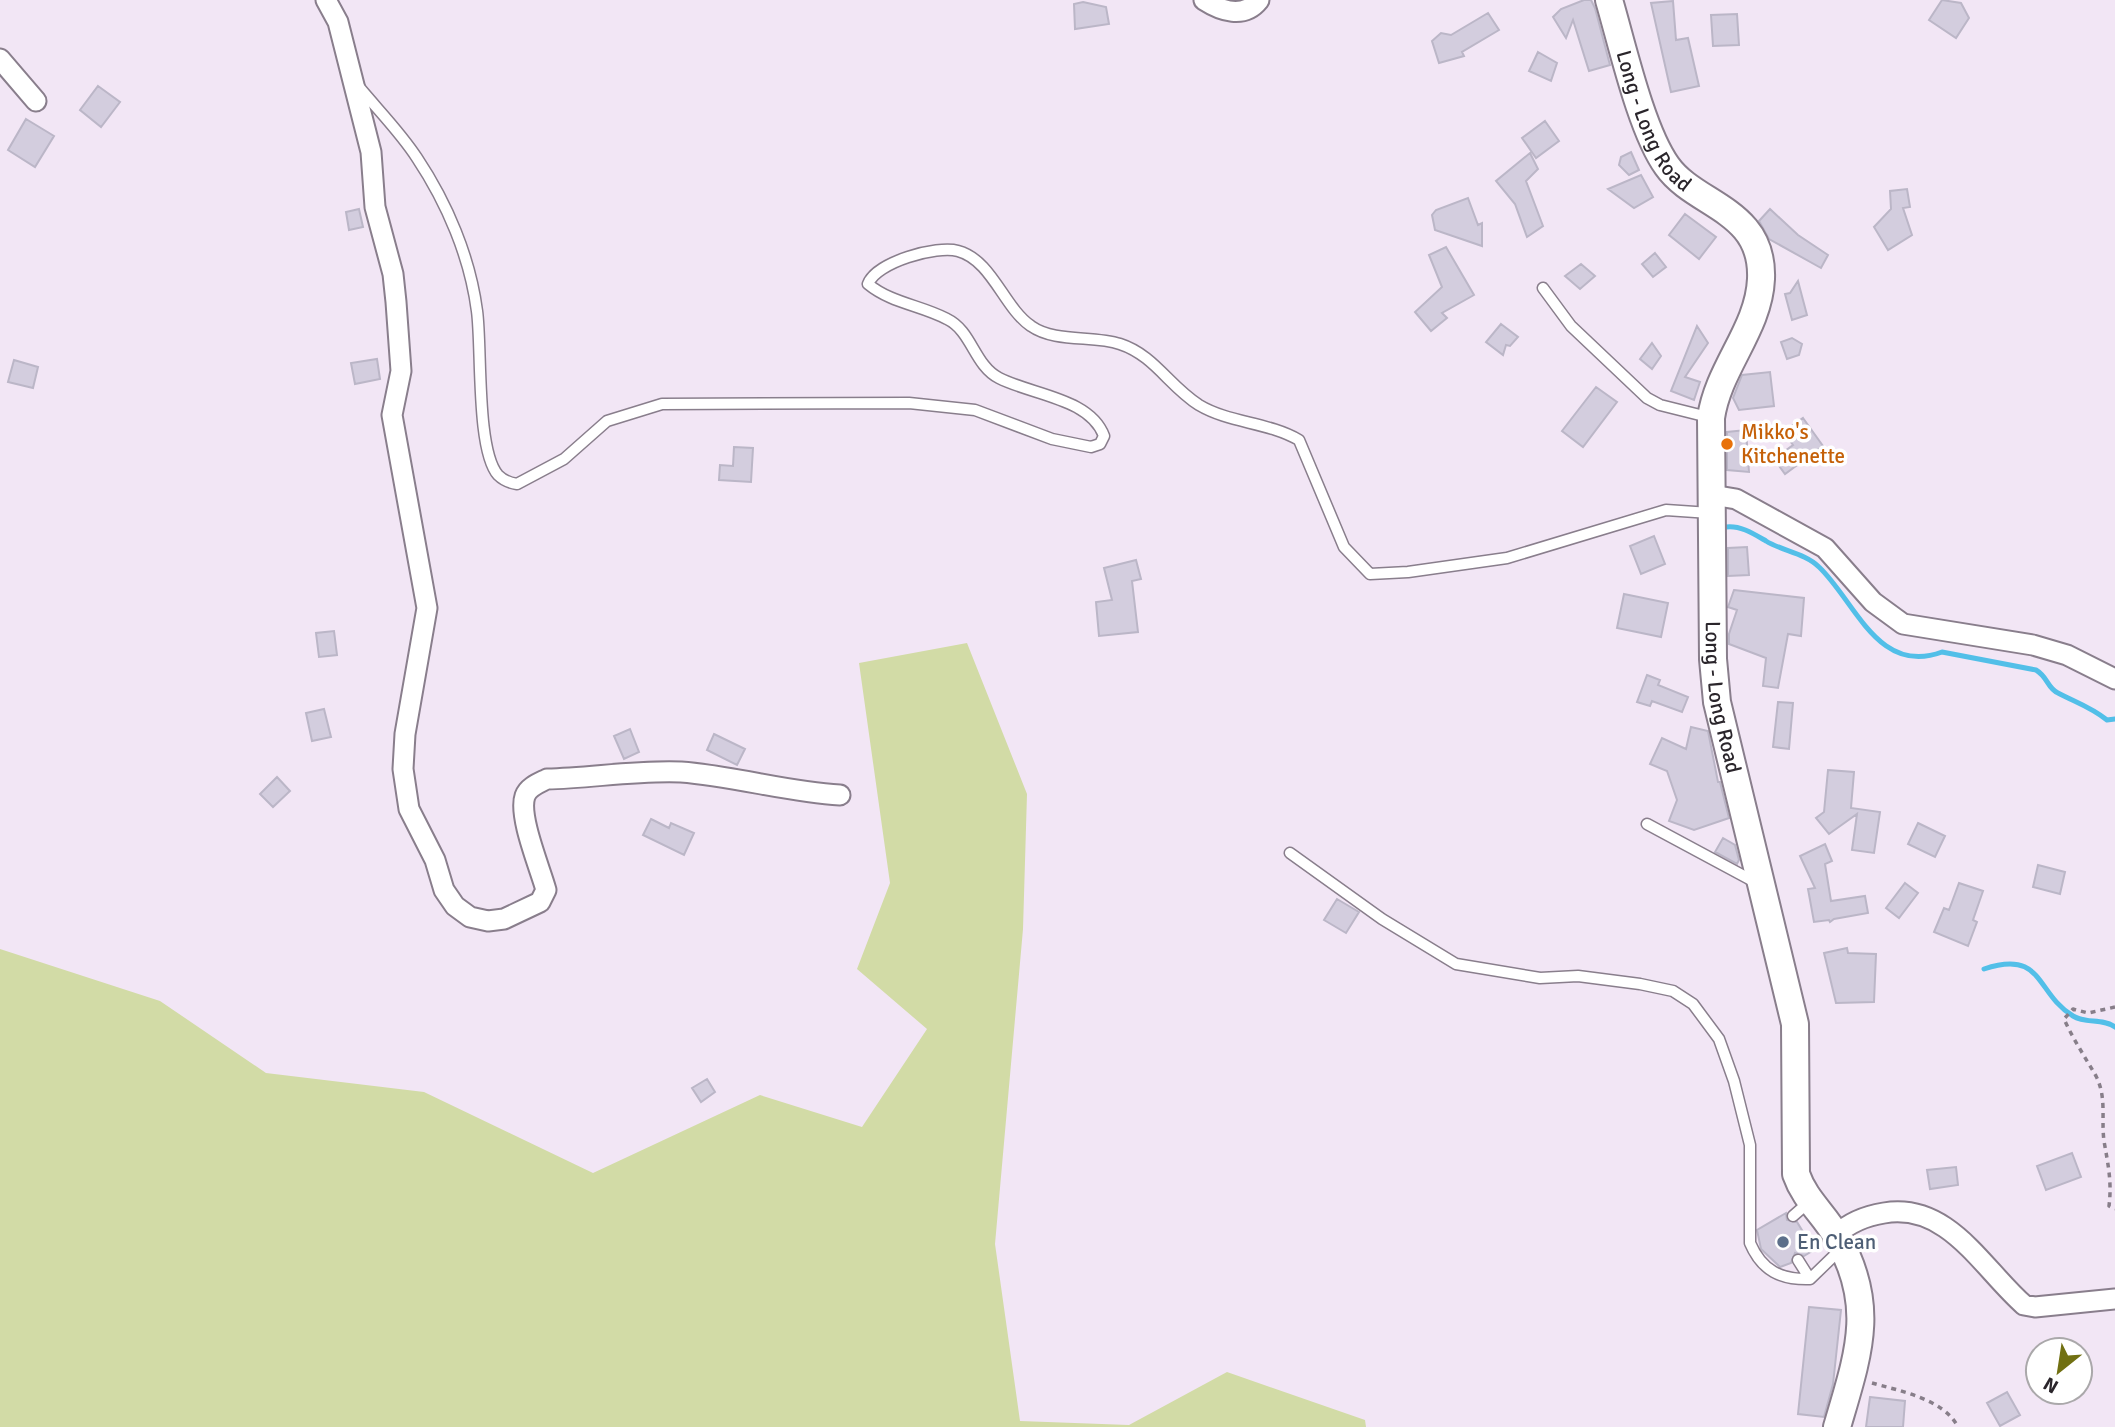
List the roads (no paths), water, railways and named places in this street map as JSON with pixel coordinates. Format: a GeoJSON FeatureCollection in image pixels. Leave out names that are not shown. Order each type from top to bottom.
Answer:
{"type":"FeatureCollection","features":[{"type":"Feature","properties":{"kind":"main road","name":"Long - Long Road"},"geometry":{"type":"LineString","coordinates":[[1609,0],[1634,87],[1663,160],[1674,174],[1735,217],[1754,245],[1759,260],[1760,284],[1755,308],[1717,388],[1711,418],[1713,659],[1717,702],[1795,1024],[1796,1174],[1801,1209],[1839,1242],[1859,1289],[1863,1310],[1852,1377],[1837,1427]]}},
{"type":"Feature","properties":{"kind":"street"},"geometry":{"type":"LineString","coordinates":[[326,0],[338,22],[371,152],[375,207],[393,274],[401,371],[392,415],[427,608],[405,734],[403,769],[409,809],[435,860],[444,890],[455,906],[470,917],[488,921],[527,910],[544,897],[546,890],[523,812],[524,797],[529,790],[547,779],[677,772],[718,775],[795,792],[840,795]]}},
{"type":"Feature","properties":{"kind":"street"},"geometry":{"type":"LineString","coordinates":[[1204,0],[1225,12],[1236,12],[1251,8],[1259,0]]}},
{"type":"Feature","properties":{"kind":"street"},"geometry":{"type":"LineString","coordinates":[[0,59],[36,101]]}},
{"type":"Feature","properties":{"kind":"street"},"geometry":{"type":"LineString","coordinates":[[1711,504],[1736,499],[1825,548],[1873,602],[1903,624],[2033,645],[2067,655],[2115,679]]}},
{"type":"Feature","properties":{"kind":"street"},"geometry":{"type":"LineString","coordinates":[[1839,1242],[1851,1222],[1901,1210],[1936,1219],[1954,1233],[2024,1305],[2035,1307],[2115,1299]]}},
{"type":"Feature","properties":{"kind":"lane"},"geometry":{"type":"LineString","coordinates":[[350,76],[417,157],[457,233],[470,270],[477,312],[482,412],[489,450],[498,474],[509,483],[517,484],[564,458],[607,421],[662,404],[909,403],[975,410],[1052,439],[1091,447],[1100,444],[1104,436],[1097,420],[1058,400],[1000,379],[987,369],[960,327],[947,319],[882,295],[868,284],[872,275],[882,268],[936,250],[958,251],[975,260],[1017,312],[1041,331],[1118,344],[1144,355],[1197,404],[1299,440],[1344,547],[1370,574],[1408,572],[1507,558],[1666,510],[1711,504]]}},
{"type":"Feature","properties":{"kind":"lane"},"geometry":{"type":"LineString","coordinates":[[1543,288],[1571,326],[1647,398],[1660,405],[1711,418]]}},
{"type":"Feature","properties":{"kind":"lane"},"geometry":{"type":"LineString","coordinates":[[1647,824],[1762,886]]}},
{"type":"Feature","properties":{"kind":"lane"},"geometry":{"type":"LineString","coordinates":[[1290,853],[1382,919],[1456,964],[1540,978],[1578,976],[1640,984],[1673,991],[1693,1004],[1719,1039],[1750,1145],[1749,1217],[1753,1250],[1767,1269],[1778,1276],[1811,1279]]}},
{"type":"Feature","properties":{"kind":"lane"},"geometry":{"type":"LineString","coordinates":[[1811,1279],[1839,1242]]}},
{"type":"Feature","properties":{"kind":"lane"},"geometry":{"type":"LineString","coordinates":[[1798,1260],[1811,1279]]}},
{"type":"Feature","properties":{"kind":"waterway"},"geometry":{"type":"LineString","coordinates":[[1726,527],[1747,531],[1813,562],[1832,581],[1870,631],[1884,645],[1901,654],[1920,657],[1942,652],[2036,670],[2054,691],[2107,720],[2115,719]]}},
{"type":"Feature","properties":{"kind":"waterway"},"geometry":{"type":"LineString","coordinates":[[1984,969],[2003,964],[2029,969],[2061,1007],[2073,1016],[2115,1027]]}},
{"type":"Feature","properties":{"kind":"place","name":"Mikko's Kitchenette"},"geometry":{"type":"Point","coordinates":[1727,444]}},
{"type":"Feature","properties":{"kind":"place","name":"En Clean"},"geometry":{"type":"Point","coordinates":[1783,1242]}}]}
